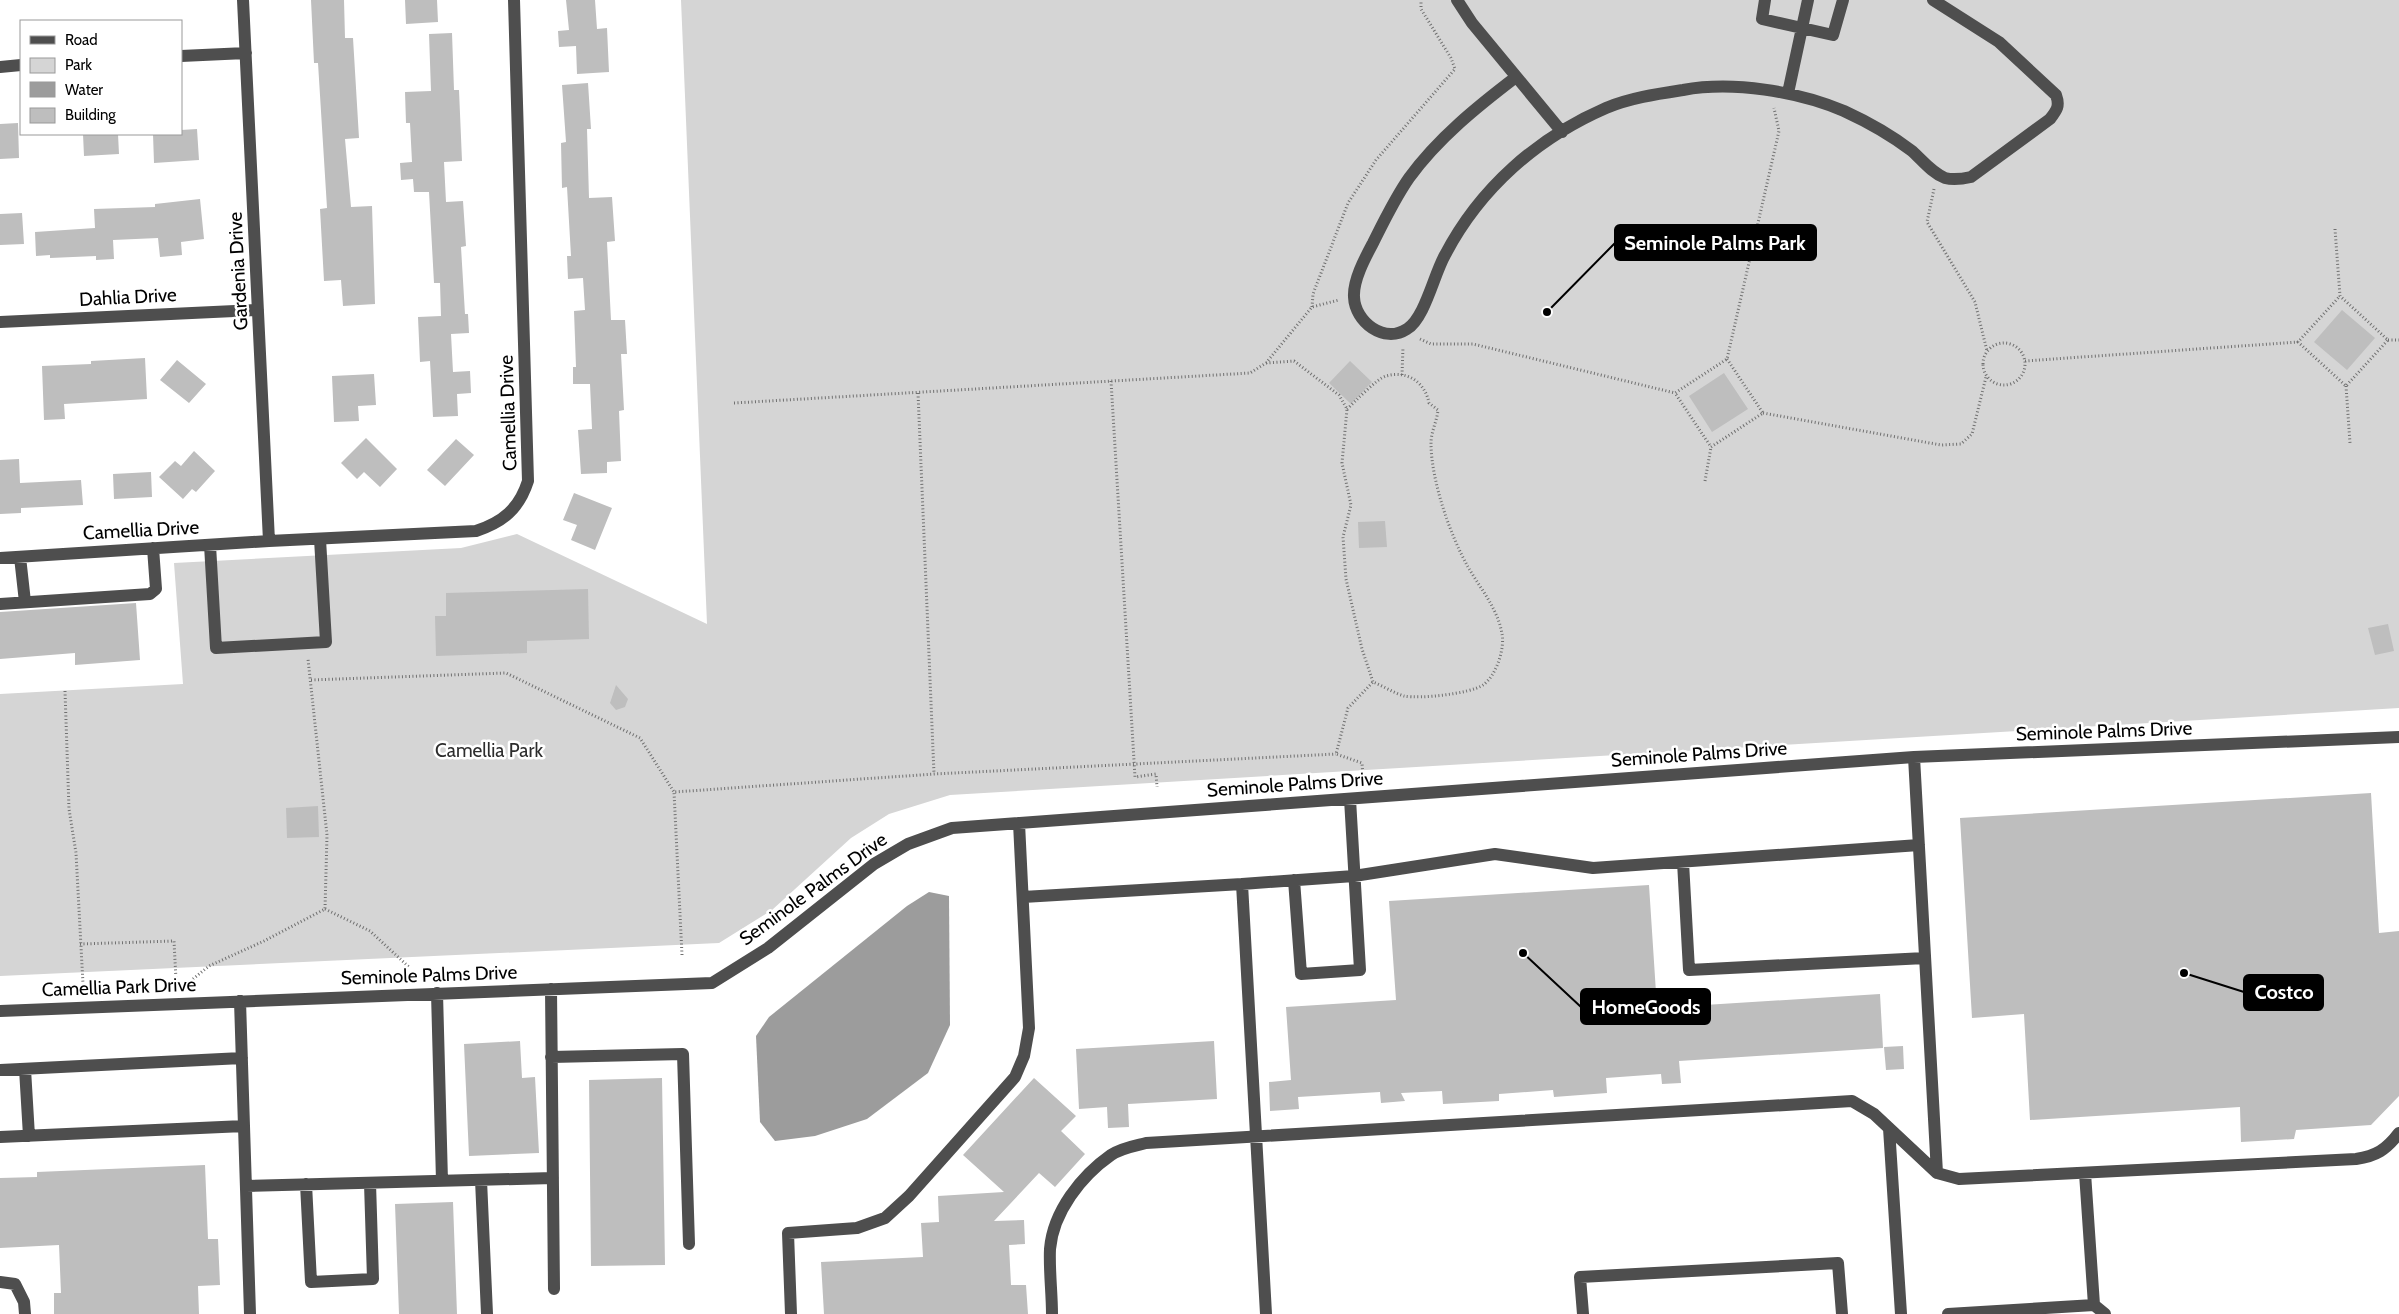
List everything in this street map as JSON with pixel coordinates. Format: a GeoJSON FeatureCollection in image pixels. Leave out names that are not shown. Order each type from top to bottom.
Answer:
{"type":"FeatureCollection","features":[{"type":"Feature","properties":{"kind":"street","name":"Gardenia Drive"},"geometry":{"type":"LineString","coordinates":[[243,0],[269,541]]}},
{"type":"Feature","properties":{"kind":"street","name":"Camellia Drive"},"geometry":{"type":"LineString","coordinates":[[0,558],[269,541],[476,531],[491,527],[504,519],[515,508],[524,495],[528,481],[514,0]]}},
{"type":"Feature","properties":{"kind":"street"},"geometry":{"type":"LineString","coordinates":[[1457,0],[1472,23],[1562,132]]}},
{"type":"Feature","properties":{"kind":"street"},"geometry":{"type":"LineString","coordinates":[[1765,0],[1762,19],[1833,35],[1843,0]]}},
{"type":"Feature","properties":{"kind":"street"},"geometry":{"type":"LineString","coordinates":[[1788,93],[1808,0]]}},
{"type":"Feature","properties":{"kind":"street"},"geometry":{"type":"LineString","coordinates":[[1516,76],[1477,107],[1435,147],[1409,178],[1368,251],[1353,296],[1356,309],[1370,327],[1382,333],[1403,332],[1410,327],[1422,309],[1444,255],[1463,223],[1482,197],[1520,161],[1562,132],[1606,108],[1644,97],[1688,89],[1770,90],[1788,93],[1842,110],[1880,129],[1912,152],[1937,174],[1953,179],[1971,177],[2050,119],[2057,111],[2059,104],[2056,96],[1999,42],[1933,0]]}},
{"type":"Feature","properties":{"kind":"street"},"geometry":{"type":"LineString","coordinates":[[182,56],[246,52]]}},
{"type":"Feature","properties":{"kind":"street"},"geometry":{"type":"LineString","coordinates":[[0,66],[20,65]]}},
{"type":"Feature","properties":{"kind":"street","name":"Dahlia Drive"},"geometry":{"type":"LineString","coordinates":[[0,322],[258,310]]}},
{"type":"Feature","properties":{"kind":"street"},"geometry":{"type":"LineString","coordinates":[[210,545],[216,648],[326,642],[320,539]]}},
{"type":"Feature","properties":{"kind":"street"},"geometry":{"type":"LineString","coordinates":[[0,604],[150,594],[156,589],[154,548]]}},
{"type":"Feature","properties":{"kind":"street"},"geometry":{"type":"LineString","coordinates":[[20,557],[25,602]]}},
{"type":"Feature","properties":{"kind":"street","name":"Seminole Palms Drive"},"geometry":{"type":"LineString","coordinates":[[240,1001],[712,983],[768,948],[874,864],[908,844],[952,828],[1914,757],[2399,737]]}},
{"type":"Feature","properties":{"kind":"street"},"geometry":{"type":"LineString","coordinates":[[1914,757],[1937,1173]]}},
{"type":"Feature","properties":{"kind":"street"},"geometry":{"type":"LineString","coordinates":[[1294,880],[1301,974],[1360,970],[1350,799]]}},
{"type":"Feature","properties":{"kind":"street"},"geometry":{"type":"LineString","coordinates":[[791,1314],[788,1233],[857,1228],[885,1218],[909,1196],[1015,1077],[1024,1056],[1029,1028],[1019,823]]}},
{"type":"Feature","properties":{"kind":"street"},"geometry":{"type":"LineString","coordinates":[[1023,897],[1354,876],[1495,854],[1593,868],[1919,845]]}},
{"type":"Feature","properties":{"kind":"street"},"geometry":{"type":"LineString","coordinates":[[1683,862],[1690,970],[1925,958]]}},
{"type":"Feature","properties":{"kind":"street"},"geometry":{"type":"LineString","coordinates":[[1242,884],[1266,1314]]}},
{"type":"Feature","properties":{"kind":"street"},"geometry":{"type":"LineString","coordinates":[[551,989],[554,1289]]}},
{"type":"Feature","properties":{"kind":"street"},"geometry":{"type":"LineString","coordinates":[[437,993],[442,1181]]}},
{"type":"Feature","properties":{"kind":"street"},"geometry":{"type":"LineString","coordinates":[[240,1001],[250,1314]]}},
{"type":"Feature","properties":{"kind":"street","name":"Camellia Park Drive"},"geometry":{"type":"LineString","coordinates":[[0,1011],[240,1001]]}},
{"type":"Feature","properties":{"kind":"street"},"geometry":{"type":"LineString","coordinates":[[551,1057],[683,1054],[689,1244]]}},
{"type":"Feature","properties":{"kind":"street"},"geometry":{"type":"LineString","coordinates":[[0,1070],[242,1058]]}},
{"type":"Feature","properties":{"kind":"street"},"geometry":{"type":"LineString","coordinates":[[25,1069],[29,1136]]}},
{"type":"Feature","properties":{"kind":"street"},"geometry":{"type":"LineString","coordinates":[[1052,1314],[1050,1249],[1054,1228],[1066,1203],[1084,1179],[1111,1155],[1127,1147],[1146,1143],[1852,1101],[1864,1106],[1937,1173],[1959,1179],[2356,1159],[2373,1156],[2388,1148],[2399,1133]]}},
{"type":"Feature","properties":{"kind":"street"},"geometry":{"type":"LineString","coordinates":[[0,1137],[244,1126]]}},
{"type":"Feature","properties":{"kind":"street"},"geometry":{"type":"LineString","coordinates":[[1889,1128],[1902,1314]]}},
{"type":"Feature","properties":{"kind":"street"},"geometry":{"type":"LineString","coordinates":[[2085,1173],[2094,1305]]}},
{"type":"Feature","properties":{"kind":"street"},"geometry":{"type":"LineString","coordinates":[[246,1186],[553,1178]]}},
{"type":"Feature","properties":{"kind":"street"},"geometry":{"type":"LineString","coordinates":[[481,1180],[487,1314]]}},
{"type":"Feature","properties":{"kind":"street"},"geometry":{"type":"LineString","coordinates":[[306,1184],[311,1282],[373,1279],[370,1182]]}},
{"type":"Feature","properties":{"kind":"street"},"geometry":{"type":"LineString","coordinates":[[1583,1314],[1580,1277],[1838,1263],[1842,1314]]}},
{"type":"Feature","properties":{"kind":"street"},"geometry":{"type":"LineString","coordinates":[[0,1282],[14,1284],[24,1302],[25,1314]]}},
{"type":"Feature","properties":{"kind":"street"},"geometry":{"type":"LineString","coordinates":[[1948,1314],[2094,1305],[2105,1314]]}},
{"type":"Feature","properties":{"kind":"path"},"geometry":{"type":"LineString","coordinates":[[734,403],[1250,373],[1266,363],[1312,307],[1313,294],[1348,203],[1376,160],[1455,69],[1451,58],[1421,9],[1421,0]]}},
{"type":"Feature","properties":{"kind":"path"},"geometry":{"type":"LineString","coordinates":[[1675,393],[1727,359],[1780,131],[1770,90]]}},
{"type":"Feature","properties":{"kind":"path"},"geometry":{"type":"LineString","coordinates":[[1711,448],[1763,413],[1940,445],[1961,444],[1972,434],[1986,377],[1982,364],[1987,351],[1975,302],[1927,222],[1937,174]]}},
{"type":"Feature","properties":{"kind":"path"},"geometry":{"type":"LineString","coordinates":[[2335,230],[2340,296],[2388,340],[2399,340]]}},
{"type":"Feature","properties":{"kind":"path"},"geometry":{"type":"LineString","coordinates":[[1312,307],[1353,296]]}},
{"type":"Feature","properties":{"kind":"path"},"geometry":{"type":"LineString","coordinates":[[2025,361],[2298,342],[2340,296]]}},
{"type":"Feature","properties":{"kind":"path"},"geometry":{"type":"LineString","coordinates":[[1402,375],[1403,332],[1431,344],[1473,344],[1675,393],[1711,448],[1705,481]]}},
{"type":"Feature","properties":{"kind":"path"},"geometry":{"type":"LineString","coordinates":[[2346,386],[2388,340]]}},
{"type":"Feature","properties":{"kind":"path"},"geometry":{"type":"LineString","coordinates":[[2298,342],[2346,386],[2350,444]]}},
{"type":"Feature","properties":{"kind":"path"},"geometry":{"type":"LineString","coordinates":[[1986,377],[1998,385],[2012,384],[2023,375],[2025,361],[2018,349],[2006,343],[1999,344],[1987,351]]}},
{"type":"Feature","properties":{"kind":"path"},"geometry":{"type":"LineString","coordinates":[[1727,359],[1763,413]]}},
{"type":"Feature","properties":{"kind":"path"},"geometry":{"type":"LineString","coordinates":[[1266,363],[1294,361],[1339,395],[1347,409],[1342,463],[1351,505],[1343,538],[1346,579],[1362,649],[1373,682],[1405,696],[1444,696],[1483,685],[1498,664],[1503,646],[1502,633],[1496,612],[1467,566],[1450,531],[1434,469],[1430,442],[1438,410],[1429,403],[1427,393],[1415,378],[1402,375],[1384,376],[1347,409]]}},
{"type":"Feature","properties":{"kind":"path"},"geometry":{"type":"LineString","coordinates":[[1111,381],[1136,764],[1135,777],[1156,774],[1157,787]]}},
{"type":"Feature","properties":{"kind":"path"},"geometry":{"type":"LineString","coordinates":[[918,392],[934,774]]}},
{"type":"Feature","properties":{"kind":"path"},"geometry":{"type":"LineString","coordinates":[[307,643],[327,836],[325,909]]}},
{"type":"Feature","properties":{"kind":"path"},"geometry":{"type":"LineString","coordinates":[[311,680],[506,673],[640,738],[674,792],[682,955]]}},
{"type":"Feature","properties":{"kind":"path"},"geometry":{"type":"LineString","coordinates":[[1336,754],[1348,708],[1373,682]]}},
{"type":"Feature","properties":{"kind":"path"},"geometry":{"type":"LineString","coordinates":[[64,691],[70,809],[76,853],[83,984]]}},
{"type":"Feature","properties":{"kind":"path"},"geometry":{"type":"LineString","coordinates":[[674,792],[934,774],[1336,754],[1362,763],[1363,776]]}},
{"type":"Feature","properties":{"kind":"path"},"geometry":{"type":"LineString","coordinates":[[325,909],[370,931],[410,968]]}},
{"type":"Feature","properties":{"kind":"path"},"geometry":{"type":"LineString","coordinates":[[193,979],[208,966],[264,941],[325,909]]}},
{"type":"Feature","properties":{"kind":"path"},"geometry":{"type":"LineString","coordinates":[[80,944],[174,940],[176,980]]}},
{"type":"Feature","properties":{"kind":"green space","name":"Camellia Park"},"geometry":{"type":"Polygon","coordinates":[[[681,0],[2399,0],[2399,708],[950,795],[889,814],[851,838],[772,910],[719,943],[0,976],[0,694],[183,684],[174,563],[461,548],[517,534],[707,624],[681,0]]]}},
{"type":"Feature","properties":{"kind":"water"},"geometry":{"type":"Polygon","coordinates":[[[929,892],[949,896],[950,1025],[928,1073],[867,1119],[815,1136],[775,1141],[760,1122],[756,1036],[769,1017],[907,906],[929,892]]]}},
{"type":"Feature","properties":{"kind":"building"},"geometry":{"type":"Polygon","coordinates":[[[311,0],[344,0],[345,38],[353,38],[359,138],[345,139],[351,207],[372,206],[375,304],[343,306],[341,280],[324,281],[320,209],[327,208],[318,63],[314,63],[311,0]]]}},
{"type":"Feature","properties":{"kind":"building"},"geometry":{"type":"Polygon","coordinates":[[[405,0],[437,0],[438,22],[406,24],[405,0]]]}},
{"type":"Feature","properties":{"kind":"building"},"geometry":{"type":"Polygon","coordinates":[[[566,0],[595,0],[597,29],[607,28],[609,72],[577,74],[576,46],[559,47],[558,31],[569,30],[566,0]]]}},
{"type":"Feature","properties":{"kind":"building"},"geometry":{"type":"Polygon","coordinates":[[[452,33],[454,90],[459,90],[462,161],[444,162],[446,202],[463,201],[466,246],[461,247],[465,314],[468,314],[469,333],[451,334],[453,372],[470,371],[471,393],[457,394],[458,416],[433,417],[430,361],[420,362],[418,317],[441,316],[440,283],[434,283],[429,192],[414,192],[413,179],[401,180],[400,163],[412,162],[410,123],[406,123],[405,92],[431,91],[429,34],[452,33]]]}},
{"type":"Feature","properties":{"kind":"building"},"geometry":{"type":"Polygon","coordinates":[[[588,83],[591,129],[587,129],[589,198],[612,197],[615,241],[607,242],[611,320],[625,320],[627,354],[621,354],[624,410],[619,411],[621,461],[607,462],[607,473],[581,474],[578,430],[592,429],[590,384],[573,384],[573,367],[576,367],[574,311],[585,310],[583,278],[568,279],[567,256],[571,256],[567,187],[562,188],[561,143],[566,142],[562,85],[588,83]]]}},
{"type":"Feature","properties":{"kind":"building"},"geometry":{"type":"Polygon","coordinates":[[[18,123],[19,158],[0,159],[0,124],[18,123]]]}},
{"type":"Feature","properties":{"kind":"building"},"geometry":{"type":"Polygon","coordinates":[[[197,129],[199,160],[154,163],[153,135],[182,135],[182,130],[197,129]]]}},
{"type":"Feature","properties":{"kind":"building"},"geometry":{"type":"Polygon","coordinates":[[[83,135],[118,135],[119,154],[84,156],[83,135]]]}},
{"type":"Feature","properties":{"kind":"building"},"geometry":{"type":"Polygon","coordinates":[[[200,199],[204,239],[181,242],[182,255],[160,257],[158,238],[113,240],[114,259],[96,260],[96,256],[50,258],[50,255],[36,256],[35,232],[95,228],[94,209],[155,207],[155,204],[200,199]]]}},
{"type":"Feature","properties":{"kind":"building"},"geometry":{"type":"Polygon","coordinates":[[[22,213],[24,244],[0,245],[0,214],[22,213]]]}},
{"type":"Feature","properties":{"kind":"building"},"geometry":{"type":"Polygon","coordinates":[[[2342,310],[2375,338],[2347,370],[2314,342],[2342,310]]]}},
{"type":"Feature","properties":{"kind":"building"},"geometry":{"type":"Polygon","coordinates":[[[145,358],[147,399],[64,404],[65,419],[44,420],[42,366],[91,364],[91,361],[145,358]]]}},
{"type":"Feature","properties":{"kind":"building"},"geometry":{"type":"Polygon","coordinates":[[[177,360],[206,384],[189,403],[160,380],[177,360]]]}},
{"type":"Feature","properties":{"kind":"building"},"geometry":{"type":"Polygon","coordinates":[[[1350,361],[1372,382],[1351,404],[1329,383],[1350,361]]]}},
{"type":"Feature","properties":{"kind":"building"},"geometry":{"type":"Polygon","coordinates":[[[1724,373],[1748,409],[1712,432],[1689,396],[1724,373]]]}},
{"type":"Feature","properties":{"kind":"building"},"geometry":{"type":"Polygon","coordinates":[[[374,374],[376,405],[358,406],[359,421],[334,422],[332,376],[374,374]]]}},
{"type":"Feature","properties":{"kind":"building"},"geometry":{"type":"Polygon","coordinates":[[[366,438],[397,469],[380,487],[364,472],[357,479],[341,463],[366,438]]]}},
{"type":"Feature","properties":{"kind":"building"},"geometry":{"type":"Polygon","coordinates":[[[456,439],[474,455],[445,486],[427,470],[456,439]]]}},
{"type":"Feature","properties":{"kind":"building"},"geometry":{"type":"Polygon","coordinates":[[[194,451],[215,471],[196,492],[192,489],[183,499],[159,477],[175,461],[181,466],[194,451]]]}},
{"type":"Feature","properties":{"kind":"building"},"geometry":{"type":"Polygon","coordinates":[[[19,459],[20,483],[81,480],[83,505],[21,508],[21,513],[0,514],[0,460],[19,459]]]}},
{"type":"Feature","properties":{"kind":"building"},"geometry":{"type":"Polygon","coordinates":[[[151,472],[152,497],[114,499],[113,474],[151,472]]]}},
{"type":"Feature","properties":{"kind":"building"},"geometry":{"type":"Polygon","coordinates":[[[574,493],[612,508],[595,550],[571,540],[577,525],[563,520],[574,493]]]}},
{"type":"Feature","properties":{"kind":"building"},"geometry":{"type":"Polygon","coordinates":[[[1385,521],[1387,547],[1359,548],[1358,522],[1385,521]]]}},
{"type":"Feature","properties":{"kind":"building"},"geometry":{"type":"Polygon","coordinates":[[[588,589],[589,639],[527,641],[527,653],[436,656],[435,616],[446,616],[446,593],[588,589]]]}},
{"type":"Feature","properties":{"kind":"building"},"geometry":{"type":"Polygon","coordinates":[[[136,603],[140,660],[75,665],[75,653],[0,659],[0,612],[136,603]]]}},
{"type":"Feature","properties":{"kind":"building"},"geometry":{"type":"Polygon","coordinates":[[[2388,624],[2394,651],[2375,655],[2368,628],[2388,624]]]}},
{"type":"Feature","properties":{"kind":"building"},"geometry":{"type":"Polygon","coordinates":[[[616,685],[628,699],[625,707],[616,710],[610,703],[616,685]]]}},
{"type":"Feature","properties":{"kind":"building"},"geometry":{"type":"Polygon","coordinates":[[[2371,793],[2379,933],[2399,931],[2399,1096],[2371,1125],[2296,1130],[2294,1139],[2241,1142],[2240,1107],[2030,1120],[2024,1014],[1972,1018],[1960,818],[2371,793]]]}},
{"type":"Feature","properties":{"kind":"building"},"geometry":{"type":"Polygon","coordinates":[[[318,806],[319,837],[287,838],[286,808],[318,806]]]}},
{"type":"Feature","properties":{"kind":"building"},"geometry":{"type":"Polygon","coordinates":[[[1649,885],[1657,1008],[1880,994],[1883,1048],[1679,1061],[1681,1083],[1662,1084],[1661,1074],[1606,1078],[1607,1093],[1554,1097],[1553,1090],[1499,1094],[1499,1101],[1443,1104],[1442,1091],[1401,1093],[1405,1101],[1381,1103],[1380,1092],[1298,1097],[1299,1109],[1270,1111],[1269,1082],[1291,1080],[1286,1007],[1396,1000],[1389,901],[1649,885]]]}},
{"type":"Feature","properties":{"kind":"building"},"geometry":{"type":"Polygon","coordinates":[[[520,1041],[522,1078],[535,1077],[539,1153],[469,1156],[464,1044],[520,1041]]]}},
{"type":"Feature","properties":{"kind":"building"},"geometry":{"type":"Polygon","coordinates":[[[1214,1041],[1217,1099],[1128,1104],[1129,1127],[1108,1128],[1107,1107],[1079,1109],[1076,1049],[1214,1041]]]}},
{"type":"Feature","properties":{"kind":"building"},"geometry":{"type":"Polygon","coordinates":[[[1903,1046],[1904,1069],[1886,1070],[1884,1047],[1903,1046]]]}},
{"type":"Feature","properties":{"kind":"building"},"geometry":{"type":"Polygon","coordinates":[[[662,1078],[665,1265],[591,1266],[589,1080],[662,1078]]]}},
{"type":"Feature","properties":{"kind":"building"},"geometry":{"type":"Polygon","coordinates":[[[1034,1078],[1076,1116],[1061,1131],[1085,1154],[1055,1187],[1039,1173],[994,1221],[1024,1220],[1025,1244],[1009,1245],[1011,1285],[1026,1285],[1028,1314],[824,1314],[821,1262],[923,1257],[921,1223],[939,1222],[938,1196],[1004,1192],[963,1155],[1034,1078]]]}},
{"type":"Feature","properties":{"kind":"building"},"geometry":{"type":"Polygon","coordinates":[[[205,1165],[208,1239],[218,1239],[220,1285],[198,1286],[199,1314],[54,1314],[54,1293],[61,1293],[59,1245],[0,1248],[0,1178],[37,1177],[37,1172],[205,1165]]]}},
{"type":"Feature","properties":{"kind":"building"},"geometry":{"type":"Polygon","coordinates":[[[453,1202],[457,1314],[399,1314],[395,1204],[453,1202]]]}},
{"type":"Feature","properties":{"kind":"place","name":"Seminole Palms Park"},"geometry":{"type":"Point","coordinates":[1547,312]}},
{"type":"Feature","properties":{"kind":"place","name":"HomeGoods"},"geometry":{"type":"Point","coordinates":[1523,953]}},
{"type":"Feature","properties":{"kind":"place","name":"Costco"},"geometry":{"type":"Point","coordinates":[2184,973]}}]}
